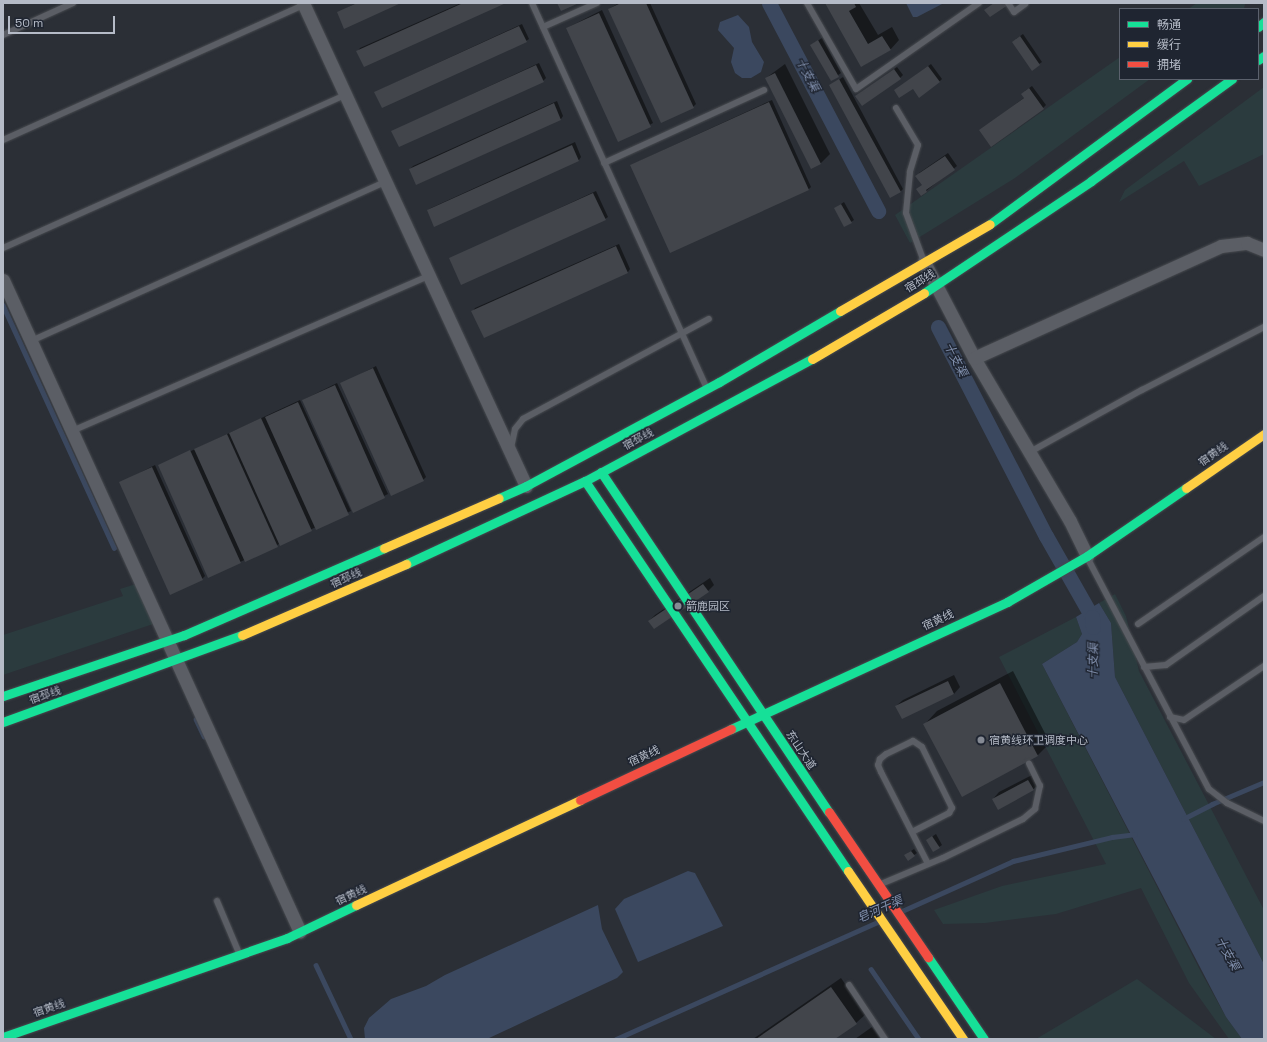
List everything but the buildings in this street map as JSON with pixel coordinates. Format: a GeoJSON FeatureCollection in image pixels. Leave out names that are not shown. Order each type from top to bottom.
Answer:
{"type":"FeatureCollection","features":[{"type":"Feature","properties":{"kind":"main road","name":"宿邳线"},"geometry":{"type":"LineString","coordinates":[[3,696],[168,641],[526,486],[707,389],[988,224],[1186,80]]}},
{"type":"Feature","properties":{"kind":"main road","name":"宿邳线"},"geometry":{"type":"LineString","coordinates":[[3,722],[178,662],[341,594],[585,481],[781,377],[936,286],[1091,181],[1231,80]]}},
{"type":"Feature","properties":{"kind":"main road","name":"宿黄线"},"geometry":{"type":"LineString","coordinates":[[3,1037],[240,955],[300,932],[762,714],[1007,602],[1083,559],[1264,434]]}},
{"type":"Feature","properties":{"kind":"main road","name":"东山大道"},"geometry":{"type":"LineString","coordinates":[[601,472],[893,908],[984,1039]]}},
{"type":"Feature","properties":{"kind":"main road"},"geometry":{"type":"LineString","coordinates":[[585,481],[745,722],[963,1039]]}},
{"type":"Feature","properties":{"kind":"street"},"geometry":{"type":"LineString","coordinates":[[303,4],[510,456],[526,486]]}},
{"type":"Feature","properties":{"kind":"street"},"geometry":{"type":"LineString","coordinates":[[974,358],[1221,246],[1247,242],[1262,246]]}},
{"type":"Feature","properties":{"kind":"street"},"geometry":{"type":"LineString","coordinates":[[924,262],[974,358],[1070,521],[1083,559]]}},
{"type":"Feature","properties":{"kind":"street"},"geometry":{"type":"LineString","coordinates":[[3,280],[300,932]]}},
{"type":"Feature","properties":{"kind":"lane"},"geometry":{"type":"LineString","coordinates":[[3,35],[73,3]]}},
{"type":"Feature","properties":{"kind":"lane"},"geometry":{"type":"LineString","coordinates":[[532,3],[707,389]]}},
{"type":"Feature","properties":{"kind":"lane"},"geometry":{"type":"LineString","coordinates":[[543,27],[597,3]]}},
{"type":"Feature","properties":{"kind":"lane"},"geometry":{"type":"LineString","coordinates":[[807,3],[856,89],[979,3]]}},
{"type":"Feature","properties":{"kind":"lane"},"geometry":{"type":"LineString","coordinates":[[1008,3],[1014,12],[1025,4]]}},
{"type":"Feature","properties":{"kind":"lane"},"geometry":{"type":"LineString","coordinates":[[3,140],[303,4]]}},
{"type":"Feature","properties":{"kind":"lane"},"geometry":{"type":"LineString","coordinates":[[604,163],[764,90]]}},
{"type":"Feature","properties":{"kind":"lane"},"geometry":{"type":"LineString","coordinates":[[3,248],[345,95]]}},
{"type":"Feature","properties":{"kind":"lane"},"geometry":{"type":"LineString","coordinates":[[896,108],[918,145],[910,172],[906,213],[924,262]]}},
{"type":"Feature","properties":{"kind":"lane"},"geometry":{"type":"LineString","coordinates":[[31,341],[385,182]]}},
{"type":"Feature","properties":{"kind":"lane"},"geometry":{"type":"LineString","coordinates":[[72,432],[428,276]]}},
{"type":"Feature","properties":{"kind":"lane"},"geometry":{"type":"LineString","coordinates":[[510,456],[515,429],[523,419],[709,319]]}},
{"type":"Feature","properties":{"kind":"lane"},"geometry":{"type":"LineString","coordinates":[[1030,452],[1142,390],[1264,327]]}},
{"type":"Feature","properties":{"kind":"lane"},"geometry":{"type":"LineString","coordinates":[[1138,624],[1264,537]]}},
{"type":"Feature","properties":{"kind":"lane"},"geometry":{"type":"LineString","coordinates":[[1083,559],[1144,668],[1202,777],[1216,796],[1264,821]]}},
{"type":"Feature","properties":{"kind":"lane"},"geometry":{"type":"LineString","coordinates":[[1144,668],[1166,665],[1264,596]]}},
{"type":"Feature","properties":{"kind":"lane"},"geometry":{"type":"LineString","coordinates":[[1170,717],[1184,720],[1264,666]]}},
{"type":"Feature","properties":{"kind":"lane"},"geometry":{"type":"LineString","coordinates":[[912,832],[949,813],[952,808],[922,747],[913,741],[886,754],[880,759],[878,765],[928,864]]}},
{"type":"Feature","properties":{"kind":"lane"},"geometry":{"type":"LineString","coordinates":[[878,885],[928,864],[1023,819],[1035,809],[1040,786],[1029,763]]}},
{"type":"Feature","properties":{"kind":"lane"},"geometry":{"type":"LineString","coordinates":[[217,901],[240,955]]}},
{"type":"Feature","properties":{"kind":"lane"},"geometry":{"type":"LineString","coordinates":[[849,985],[885,1039]]}},
{"type":"Feature","properties":{"kind":"shaded area"},"geometry":{"type":"Polygon","coordinates":[[[1197,3],[1245,3],[1244,8],[1190,8],[1197,3]]]}},
{"type":"Feature","properties":{"kind":"shaded area"},"geometry":{"type":"Polygon","coordinates":[[[1119,58],[1119,80],[1149,80],[1015,178],[910,243],[895,215],[1119,58]]]}},
{"type":"Feature","properties":{"kind":"shaded area"},"geometry":{"type":"Polygon","coordinates":[[[1264,87],[1264,154],[1199,186],[1184,161],[1119,202],[1125,190],[1264,87]]]}},
{"type":"Feature","properties":{"kind":"shaded area"},"geometry":{"type":"Polygon","coordinates":[[[136,584],[153,624],[3,675],[3,635],[123,596],[120,589],[136,584]]]}},
{"type":"Feature","properties":{"kind":"shaded area"},"geometry":{"type":"Polygon","coordinates":[[[1115,594],[1126,616],[1139,671],[1264,910],[1264,964],[1115,677],[1111,623],[1099,603],[1115,594]]]}},
{"type":"Feature","properties":{"kind":"shaded area"},"geometry":{"type":"Polygon","coordinates":[[[1076,617],[1082,634],[1077,642],[1042,664],[1201,972],[1226,1017],[1242,1039],[1229,1039],[1189,983],[1141,888],[1056,914],[985,923],[943,924],[934,910],[1002,886],[1106,864],[999,657],[1076,617]]]}},
{"type":"Feature","properties":{"kind":"shaded area"},"geometry":{"type":"Polygon","coordinates":[[[1137,979],[1216,1039],[1036,1039],[1137,979]]]}},
{"type":"Feature","properties":{"kind":"water"},"geometry":{"type":"Polygon","coordinates":[[[906,3],[944,3],[917,17],[913,17],[906,3]]]}},
{"type":"Feature","properties":{"kind":"water"},"geometry":{"type":"Polygon","coordinates":[[[738,15],[749,27],[752,42],[764,62],[761,72],[751,78],[742,78],[735,73],[731,62],[734,48],[718,30],[720,22],[738,15]]]}},
{"type":"Feature","properties":{"kind":"water"},"geometry":{"type":"Polygon","coordinates":[[[1099,603],[1111,623],[1115,677],[1264,964],[1264,1039],[1242,1039],[1226,1017],[1042,664],[1077,642],[1082,634],[1076,617],[1099,603]]]}},
{"type":"Feature","properties":{"kind":"water"},"geometry":{"type":"Polygon","coordinates":[[[688,871],[695,873],[723,926],[638,962],[615,909],[624,899],[688,871]]]}},
{"type":"Feature","properties":{"kind":"water"},"geometry":{"type":"Polygon","coordinates":[[[598,905],[602,929],[623,972],[617,978],[487,1039],[365,1039],[364,1028],[369,1018],[391,999],[426,986],[445,975],[598,905]]]}},
{"type":"Feature","properties":{"kind":"waterway","name":"十支渠"},"geometry":{"type":"LineString","coordinates":[[769,3],[878,211]]}},
{"type":"Feature","properties":{"kind":"waterway"},"geometry":{"type":"LineString","coordinates":[[3,305],[114,548]]}},
{"type":"Feature","properties":{"kind":"waterway","name":"十支渠"},"geometry":{"type":"LineString","coordinates":[[938,327],[1046,536],[1092,617],[1093,627]]}},
{"type":"Feature","properties":{"kind":"waterway"},"geometry":{"type":"LineString","coordinates":[[196,719],[204,736]]}},
{"type":"Feature","properties":{"kind":"waterway"},"geometry":{"type":"LineString","coordinates":[[1183,819],[1212,804],[1264,782]]}},
{"type":"Feature","properties":{"kind":"waterway","name":"皂河干渠"},"geometry":{"type":"LineString","coordinates":[[902,911],[1013,861],[1112,837],[1135,834]]}},
{"type":"Feature","properties":{"kind":"waterway","name":"皂河干渠"},"geometry":{"type":"LineString","coordinates":[[616,1039],[877,922]]}},
{"type":"Feature","properties":{"kind":"waterway"},"geometry":{"type":"LineString","coordinates":[[316,965],[351,1039]]}},
{"type":"Feature","properties":{"kind":"waterway"},"geometry":{"type":"LineString","coordinates":[[871,969],[919,1039]]}},
{"type":"Feature","properties":{"kind":"traffic: fast"},"geometry":{"type":"LineString","coordinates":[[1259,26],[1264,22]]}},
{"type":"Feature","properties":{"kind":"traffic: fast"},"geometry":{"type":"LineString","coordinates":[[1259,59],[1264,56]]}},
{"type":"Feature","properties":{"kind":"traffic: fast"},"geometry":{"type":"LineString","coordinates":[[990,224],[1186,80]]}},
{"type":"Feature","properties":{"kind":"traffic: fast"},"geometry":{"type":"LineString","coordinates":[[924,293],[1091,181],[1231,80]]}},
{"type":"Feature","properties":{"kind":"traffic: fast"},"geometry":{"type":"LineString","coordinates":[[499,498],[526,486],[719,382],[840,311]]}},
{"type":"Feature","properties":{"kind":"traffic: fast"},"geometry":{"type":"LineString","coordinates":[[406,564],[585,481],[812,359]]}},
{"type":"Feature","properties":{"kind":"traffic: fast"},"geometry":{"type":"LineString","coordinates":[[601,472],[829,812]]}},
{"type":"Feature","properties":{"kind":"traffic: fast"},"geometry":{"type":"LineString","coordinates":[[585,481],[848,871]]}},
{"type":"Feature","properties":{"kind":"traffic: fast"},"geometry":{"type":"LineString","coordinates":[[731,729],[1007,602],[1087,556],[1186,488]]}},
{"type":"Feature","properties":{"kind":"traffic: fast"},"geometry":{"type":"LineString","coordinates":[[3,696],[184,635],[384,548]]}},
{"type":"Feature","properties":{"kind":"traffic: fast"},"geometry":{"type":"LineString","coordinates":[[3,722],[242,635]]}},
{"type":"Feature","properties":{"kind":"traffic: fast"},"geometry":{"type":"LineString","coordinates":[[3,1037],[287,938],[356,905]]}},
{"type":"Feature","properties":{"kind":"traffic: fast"},"geometry":{"type":"LineString","coordinates":[[928,957],[984,1039]]}},
{"type":"Feature","properties":{"kind":"traffic: slow"},"geometry":{"type":"LineString","coordinates":[[840,311],[990,224]]}},
{"type":"Feature","properties":{"kind":"traffic: slow"},"geometry":{"type":"LineString","coordinates":[[812,359],[924,293]]}},
{"type":"Feature","properties":{"kind":"traffic: slow"},"geometry":{"type":"LineString","coordinates":[[1186,488],[1264,434]]}},
{"type":"Feature","properties":{"kind":"traffic: slow"},"geometry":{"type":"LineString","coordinates":[[384,548],[499,498]]}},
{"type":"Feature","properties":{"kind":"traffic: slow"},"geometry":{"type":"LineString","coordinates":[[242,635],[406,564]]}},
{"type":"Feature","properties":{"kind":"traffic: slow"},"geometry":{"type":"LineString","coordinates":[[356,905],[580,800]]}},
{"type":"Feature","properties":{"kind":"traffic: slow"},"geometry":{"type":"LineString","coordinates":[[848,871],[963,1039]]}},
{"type":"Feature","properties":{"kind":"traffic: jam"},"geometry":{"type":"LineString","coordinates":[[580,800],[731,729]]}},
{"type":"Feature","properties":{"kind":"traffic: jam"},"geometry":{"type":"LineString","coordinates":[[829,812],[928,957]]}},
{"type":"Feature","properties":{"kind":"place","name":"箭鹿园区"},"geometry":{"type":"Point","coordinates":[678,606]}},
{"type":"Feature","properties":{"kind":"place","name":"宿黄线环卫调度中心"},"geometry":{"type":"Point","coordinates":[981,740]}}]}
